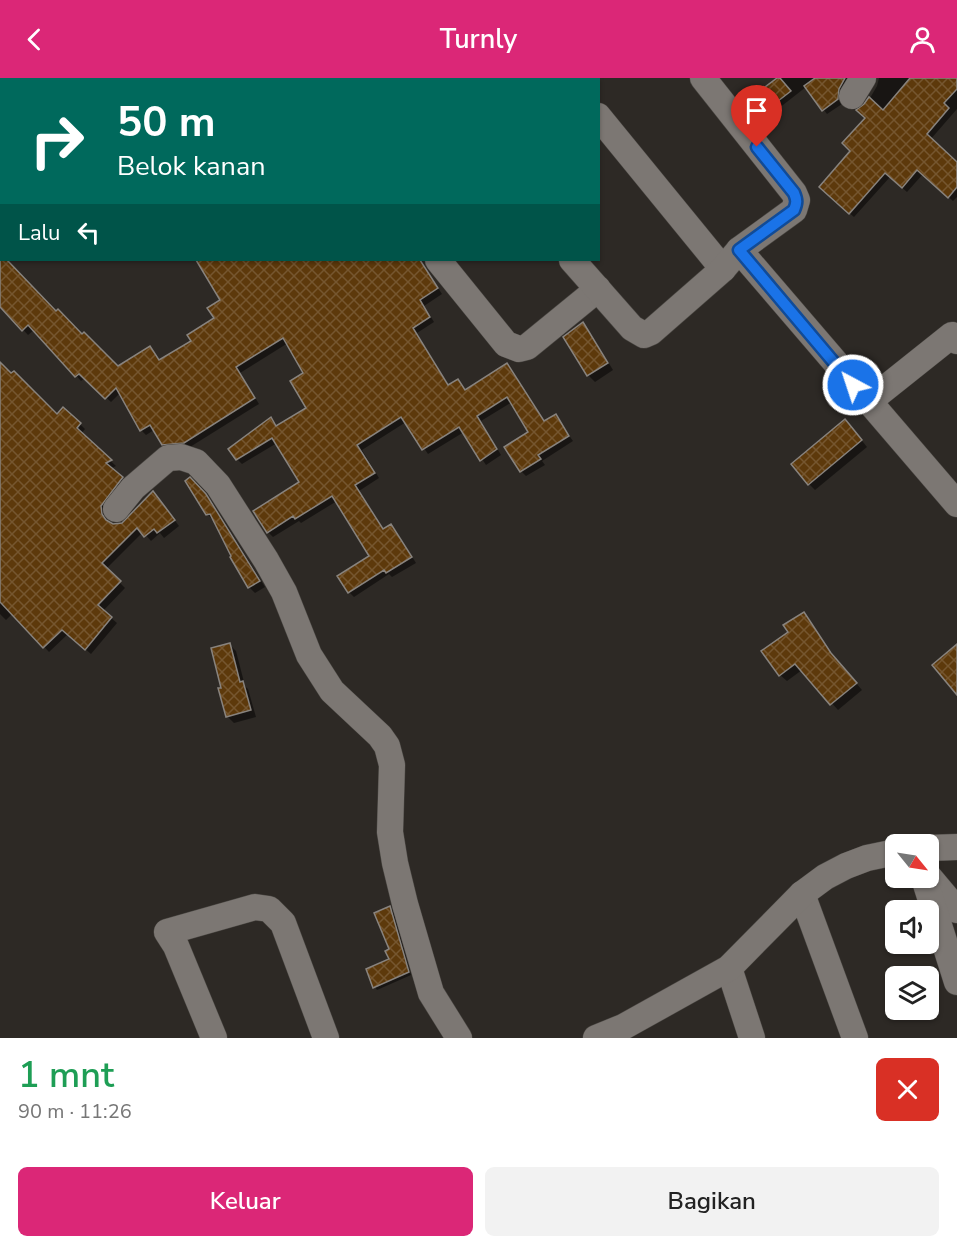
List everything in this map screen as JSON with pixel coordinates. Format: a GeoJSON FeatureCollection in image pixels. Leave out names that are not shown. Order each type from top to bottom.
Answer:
{"type":"FeatureCollection","features":[{"type":"Feature","properties":{"kind":"street"},"geometry":{"type":"LineString","coordinates":[[573,261],[632,328],[644,335],[651,332],[731,259],[794,210],[797,200],[790,189],[703,78]]}},
{"type":"Feature","properties":{"kind":"street"},"geometry":{"type":"LineString","coordinates":[[600,118],[867,402],[957,504]]}},
{"type":"Feature","properties":{"kind":"street"},"geometry":{"type":"LineString","coordinates":[[439,261],[506,345],[513,348],[527,347],[598,289]]}},
{"type":"Feature","properties":{"kind":"street"},"geometry":{"type":"LineString","coordinates":[[867,402],[955,335]]}},
{"type":"Feature","properties":{"kind":"street"},"geometry":{"type":"LineString","coordinates":[[116,509],[134,488],[168,458],[181,457],[196,462],[218,485],[284,592],[309,655],[332,691],[380,736],[387,746],[392,765],[390,831],[405,904],[431,993],[459,1038]]}},
{"type":"Feature","properties":{"kind":"street"},"geometry":{"type":"LineString","coordinates":[[939,848],[957,847]]}},
{"type":"Feature","properties":{"kind":"street"},"geometry":{"type":"LineString","coordinates":[[596,1038],[625,1032],[729,968],[802,894],[825,877],[867,858],[885,854]]}},
{"type":"Feature","properties":{"kind":"street"},"geometry":{"type":"LineString","coordinates":[[927,888],[957,982]]}},
{"type":"Feature","properties":{"kind":"street"},"geometry":{"type":"LineString","coordinates":[[938,888],[957,910]]}},
{"type":"Feature","properties":{"kind":"street"},"geometry":{"type":"LineString","coordinates":[[802,894],[855,1038]]}},
{"type":"Feature","properties":{"kind":"street"},"geometry":{"type":"LineString","coordinates":[[214,1038],[176,946],[167,932],[255,907],[269,909],[283,923],[326,1038]]}},
{"type":"Feature","properties":{"kind":"street"},"geometry":{"type":"LineString","coordinates":[[729,968],[752,1038]]}},
{"type":"Feature","properties":{"kind":"building"},"geometry":{"type":"Polygon","coordinates":[[[780,78],[791,91],[769,108],[757,93],[780,78]]]}},
{"type":"Feature","properties":{"kind":"building"},"geometry":{"type":"Polygon","coordinates":[[[815,78],[845,78],[839,89],[838,99],[822,111],[804,86],[815,78]]]}},
{"type":"Feature","properties":{"kind":"building"},"geometry":{"type":"Polygon","coordinates":[[[910,78],[957,78],[957,89],[944,103],[949,108],[927,134],[957,162],[957,187],[948,198],[917,170],[902,188],[885,173],[849,214],[819,187],[850,151],[842,143],[865,118],[856,110],[869,97],[883,110],[910,78]]]}},
{"type":"Feature","properties":{"kind":"building"},"geometry":{"type":"Polygon","coordinates":[[[0,261],[8,261],[56,311],[58,309],[82,334],[84,332],[118,366],[150,346],[159,360],[191,341],[187,335],[214,318],[207,308],[220,300],[197,261],[421,261],[438,288],[420,300],[430,317],[413,328],[448,385],[458,379],[465,390],[507,363],[544,421],[556,414],[569,436],[538,455],[541,459],[520,472],[504,447],[528,432],[507,397],[477,416],[497,449],[480,461],[459,427],[422,450],[401,417],[357,445],[375,473],[355,485],[383,529],[391,524],[412,557],[386,573],[384,570],[348,593],[337,576],[369,556],[332,496],[295,519],[293,516],[267,533],[253,511],[299,482],[272,438],[236,460],[228,449],[271,417],[276,426],[306,408],[290,381],[303,373],[283,338],[236,367],[255,398],[184,443],[162,445],[150,425],[140,431],[116,388],[105,399],[79,374],[75,377],[28,325],[22,331],[0,307],[0,261]]]}},
{"type":"Feature","properties":{"kind":"building"},"geometry":{"type":"Polygon","coordinates":[[[583,322],[608,363],[587,376],[563,337],[583,322]]]}},
{"type":"Feature","properties":{"kind":"building"},"geometry":{"type":"Polygon","coordinates":[[[0,362],[11,373],[14,371],[57,414],[63,407],[81,423],[77,428],[112,460],[106,463],[123,477],[101,506],[106,520],[113,524],[122,523],[153,491],[175,520],[157,533],[154,529],[144,537],[137,528],[102,563],[121,581],[98,605],[112,617],[85,650],[62,630],[43,648],[0,602],[0,362]]]}},
{"type":"Feature","properties":{"kind":"building"},"geometry":{"type":"Polygon","coordinates":[[[845,419],[862,440],[808,485],[791,464],[845,419]]]}},
{"type":"Feature","properties":{"kind":"building"},"geometry":{"type":"Polygon","coordinates":[[[190,477],[206,494],[260,581],[248,588],[230,557],[210,514],[206,515],[185,481],[190,477]]]}},
{"type":"Feature","properties":{"kind":"building"},"geometry":{"type":"Polygon","coordinates":[[[804,612],[831,653],[857,683],[830,705],[795,664],[779,676],[761,651],[788,632],[783,625],[804,612]]]}},
{"type":"Feature","properties":{"kind":"building"},"geometry":{"type":"Polygon","coordinates":[[[230,643],[240,682],[243,681],[251,710],[226,717],[211,648],[230,643]]]}},
{"type":"Feature","properties":{"kind":"building"},"geometry":{"type":"Polygon","coordinates":[[[957,644],[957,695],[932,665],[957,644]]]}},
{"type":"Feature","properties":{"kind":"building"},"geometry":{"type":"Polygon","coordinates":[[[390,906],[409,972],[373,988],[366,969],[389,959],[385,951],[389,949],[374,913],[390,906]]]}},
{"type":"Feature","properties":{"kind":"route"},"geometry":{"type":"LineString","coordinates":[[757,147],[794,193],[797,200],[796,206],[794,210],[739,250],[853,385]]}}]}
